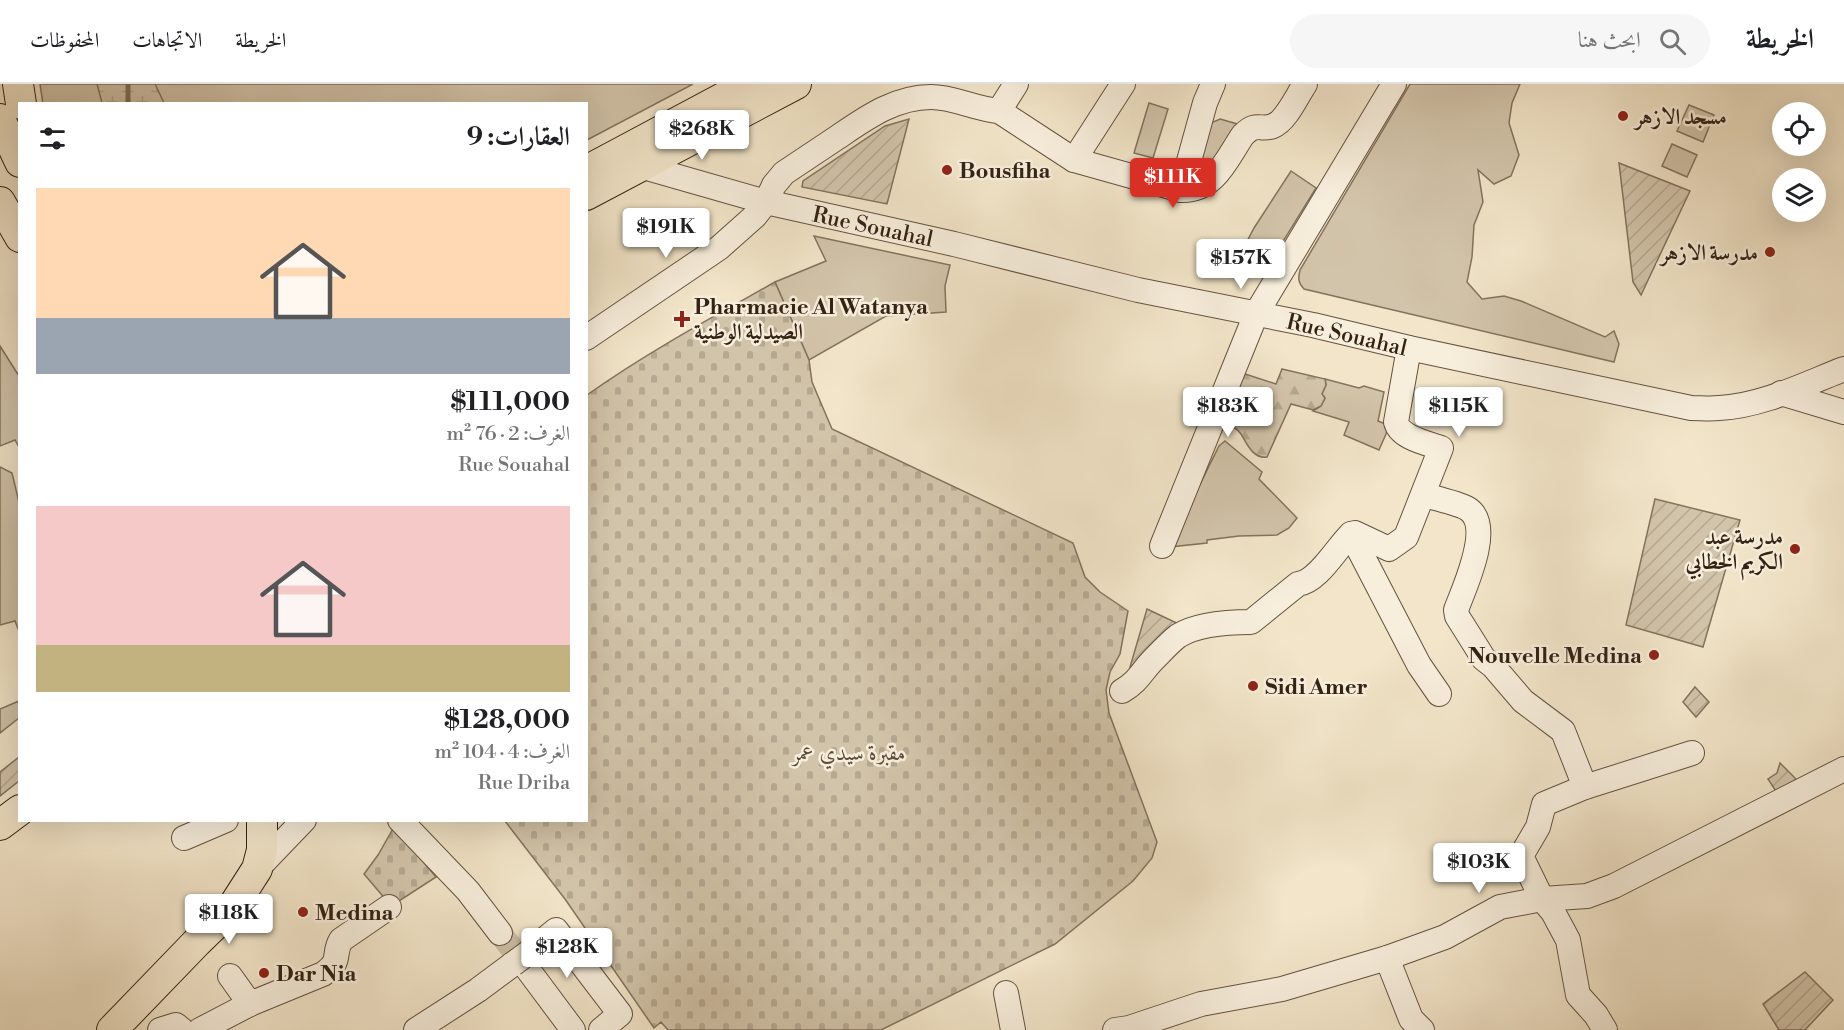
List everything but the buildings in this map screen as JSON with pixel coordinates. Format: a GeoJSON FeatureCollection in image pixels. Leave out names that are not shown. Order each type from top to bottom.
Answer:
{"type":"FeatureCollection","features":[{"type":"Feature","properties":{"kind":"main road"},"geometry":{"type":"LineString","coordinates":[[18,84],[21,102]]}},
{"type":"Feature","properties":{"kind":"main road"},"geometry":{"type":"LineString","coordinates":[[588,170],[748,84]]}},
{"type":"Feature","properties":{"kind":"main road"},"geometry":{"type":"LineString","coordinates":[[588,194],[796,84]]}},
{"type":"Feature","properties":{"kind":"main road"},"geometry":{"type":"LineString","coordinates":[[0,119],[18,158]]}},
{"type":"Feature","properties":{"kind":"main road"},"geometry":{"type":"LineString","coordinates":[[0,202],[18,234]]}},
{"type":"Feature","properties":{"kind":"main road"},"geometry":{"type":"LineString","coordinates":[[0,236],[18,252]]}},
{"type":"Feature","properties":{"kind":"main road"},"geometry":{"type":"LineString","coordinates":[[0,825],[18,812]]}},
{"type":"Feature","properties":{"kind":"main road"},"geometry":{"type":"LineString","coordinates":[[120,1028],[197,942],[232,908],[257,869],[262,849],[262,822]]}},
{"type":"Feature","properties":{"kind":"street"},"geometry":{"type":"LineString","coordinates":[[999,111],[1016,84]]}},
{"type":"Feature","properties":{"kind":"street"},"geometry":{"type":"LineString","coordinates":[[1074,160],[1123,84]]}},
{"type":"Feature","properties":{"kind":"street"},"geometry":{"type":"LineString","coordinates":[[1181,190],[1205,103],[1213,84]]}},
{"type":"Feature","properties":{"kind":"street"},"geometry":{"type":"LineString","coordinates":[[588,337],[719,249],[744,228],[766,202],[774,185],[784,173],[879,109],[905,101],[931,97],[955,100],[984,110],[999,111],[1074,160],[1181,190],[1192,190],[1211,181],[1249,129],[1257,126],[1268,127],[1281,122],[1305,84]]}},
{"type":"Feature","properties":{"kind":"street"},"geometry":{"type":"LineString","coordinates":[[1162,546],[1256,314],[1394,84]]}},
{"type":"Feature","properties":{"kind":"street","name":"Rue Souahal"},"geometry":{"type":"LineString","coordinates":[[640,166],[766,202],[954,244],[1138,290],[1691,408],[1721,408],[1753,402],[1844,369]]}},
{"type":"Feature","properties":{"kind":"street"},"geometry":{"type":"LineString","coordinates":[[1122,691],[1133,685],[1153,660],[1177,637],[1188,631],[1230,621],[1251,622],[1298,584],[1304,584],[1326,565],[1351,534],[1355,533],[1389,549],[1406,537],[1441,448],[1405,434],[1397,428],[1396,422],[1409,348]]}},
{"type":"Feature","properties":{"kind":"street"},"geometry":{"type":"LineString","coordinates":[[1781,393],[1844,412]]}},
{"type":"Feature","properties":{"kind":"street"},"geometry":{"type":"LineString","coordinates":[[1422,495],[1468,509],[1476,518],[1479,544],[1456,610],[1457,616],[1484,659],[1524,701],[1563,731],[1585,787]]}},
{"type":"Feature","properties":{"kind":"street"},"geometry":{"type":"LineString","coordinates":[[1351,534],[1419,665],[1439,694]]}},
{"type":"Feature","properties":{"kind":"street"},"geometry":{"type":"LineString","coordinates":[[1605,1030],[1596,1015],[1578,995],[1568,940],[1553,912],[1542,899],[1521,856],[1538,827],[1544,804],[1585,787],[1692,753]]}},
{"type":"Feature","properties":{"kind":"street"},"geometry":{"type":"LineString","coordinates":[[1115,1030],[1129,1028],[1202,1004],[1282,989],[1387,958],[1445,937],[1500,907],[1542,899],[1587,896],[1614,886],[1844,769]]}},
{"type":"Feature","properties":{"kind":"street"},"geometry":{"type":"LineString","coordinates":[[184,838],[221,822]]}},
{"type":"Feature","properties":{"kind":"street"},"geometry":{"type":"LineString","coordinates":[[257,869],[302,822]]}},
{"type":"Feature","properties":{"kind":"street"},"geometry":{"type":"LineString","coordinates":[[402,822],[468,891],[500,933]]}},
{"type":"Feature","properties":{"kind":"street"},"geometry":{"type":"LineString","coordinates":[[200,1030],[250,1004],[323,974],[336,961],[341,940],[389,907]]}},
{"type":"Feature","properties":{"kind":"street"},"geometry":{"type":"LineString","coordinates":[[416,1030],[522,961],[556,930],[620,1014],[601,1030]]}},
{"type":"Feature","properties":{"kind":"street"},"geometry":{"type":"LineString","coordinates":[[1387,958],[1411,1019],[1422,1030]]}},
{"type":"Feature","properties":{"kind":"street"},"geometry":{"type":"LineString","coordinates":[[522,961],[573,1030]]}},
{"type":"Feature","properties":{"kind":"street"},"geometry":{"type":"LineString","coordinates":[[230,976],[250,1004]]}},
{"type":"Feature","properties":{"kind":"street"},"geometry":{"type":"LineString","coordinates":[[1006,993],[1013,1030]]}},
{"type":"Feature","properties":{"kind":"street"},"geometry":{"type":"LineString","coordinates":[[160,1030],[176,1025],[182,1030]]}},
{"type":"Feature","properties":{"kind":"green space"},"geometry":{"type":"Polygon","coordinates":[[[40,84],[693,84],[588,139],[588,102],[43,102],[40,84]]]}},
{"type":"Feature","properties":{"kind":"green space"},"geometry":{"type":"Polygon","coordinates":[[[97,84],[155,84],[164,102],[102,102],[97,84]]]}},
{"type":"Feature","properties":{"kind":"green space"},"geometry":{"type":"Polygon","coordinates":[[[1410,84],[1520,84],[1512,103],[1509,123],[1519,155],[1511,176],[1494,184],[1478,170],[1483,202],[1474,225],[1472,257],[1467,282],[1482,299],[1504,296],[1605,337],[1614,331],[1619,344],[1614,362],[1302,287],[1299,280],[1300,270],[1410,84]]]}},
{"type":"Feature","properties":{"kind":"green space"},"geometry":{"type":"Polygon","coordinates":[[[1149,103],[1168,109],[1153,158],[1134,153],[1149,103]]]}},
{"type":"Feature","properties":{"kind":"green space"},"geometry":{"type":"Polygon","coordinates":[[[1689,105],[1714,115],[1703,142],[1677,131],[1689,105]]]}},
{"type":"Feature","properties":{"kind":"green space"},"geometry":{"type":"Polygon","coordinates":[[[909,119],[887,204],[802,187],[803,181],[885,126],[909,119]]]}},
{"type":"Feature","properties":{"kind":"green space"},"geometry":{"type":"Polygon","coordinates":[[[1220,119],[1241,125],[1211,171],[1191,182],[1211,123],[1220,119]]]}},
{"type":"Feature","properties":{"kind":"green space"},"geometry":{"type":"Polygon","coordinates":[[[1672,144],[1697,155],[1687,177],[1662,166],[1672,144]]]}},
{"type":"Feature","properties":{"kind":"green space"},"geometry":{"type":"Polygon","coordinates":[[[1619,163],[1690,191],[1641,295],[1633,282],[1619,163]]]}},
{"type":"Feature","properties":{"kind":"green space"},"geometry":{"type":"Polygon","coordinates":[[[1291,171],[1316,188],[1266,269],[1241,253],[1254,228],[1291,171]]]}},
{"type":"Feature","properties":{"kind":"green space"},"geometry":{"type":"Polygon","coordinates":[[[814,236],[950,265],[945,286],[946,312],[886,316],[809,360],[775,282],[826,261],[814,236]]]}},
{"type":"Feature","properties":{"kind":"green space","name":"مقبرة سيدي عمر"},"geometry":{"type":"Polygon","coordinates":[[[775,282],[809,360],[812,382],[832,429],[1073,543],[1085,577],[1100,592],[1128,611],[1120,654],[1110,672],[1106,690],[1109,713],[1157,842],[1152,858],[1133,881],[1055,944],[881,1030],[668,1030],[661,1022],[654,1028],[565,899],[506,822],[588,822],[588,394],[703,322],[775,282]]]}},
{"type":"Feature","properties":{"kind":"green space"},"geometry":{"type":"Polygon","coordinates":[[[0,346],[18,374],[18,445],[15,440],[0,446],[0,346]]]}},
{"type":"Feature","properties":{"kind":"green space"},"geometry":{"type":"Polygon","coordinates":[[[1282,369],[1325,379],[1326,385],[1322,394],[1325,398],[1321,406],[1313,410],[1291,404],[1267,457],[1258,456],[1251,450],[1239,431],[1229,423],[1225,408],[1239,372],[1276,384],[1282,369]]]}},
{"type":"Feature","properties":{"kind":"green space"},"geometry":{"type":"Polygon","coordinates":[[[1325,379],[1384,392],[1378,421],[1388,425],[1379,450],[1344,435],[1349,422],[1313,411],[1321,406],[1325,398],[1322,394],[1326,385],[1325,379]]]}},
{"type":"Feature","properties":{"kind":"green space"},"geometry":{"type":"Polygon","coordinates":[[[1225,441],[1262,472],[1259,479],[1297,518],[1289,528],[1277,535],[1239,536],[1207,540],[1207,543],[1169,547],[1219,446],[1225,441]]]}},
{"type":"Feature","properties":{"kind":"green space"},"geometry":{"type":"Polygon","coordinates":[[[0,467],[12,473],[18,498],[18,628],[15,621],[0,625],[0,467]]]}},
{"type":"Feature","properties":{"kind":"green space"},"geometry":{"type":"Polygon","coordinates":[[[1655,499],[1740,520],[1703,647],[1626,625],[1655,499]]]}},
{"type":"Feature","properties":{"kind":"green space"},"geometry":{"type":"Polygon","coordinates":[[[1147,609],[1185,627],[1137,670],[1130,667],[1147,609]]]}},
{"type":"Feature","properties":{"kind":"green space"},"geometry":{"type":"Polygon","coordinates":[[[1695,687],[1709,702],[1696,717],[1683,702],[1695,687]]]}},
{"type":"Feature","properties":{"kind":"green space"},"geometry":{"type":"Polygon","coordinates":[[[18,701],[18,719],[0,733],[0,709],[18,701]]]}},
{"type":"Feature","properties":{"kind":"green space"},"geometry":{"type":"Polygon","coordinates":[[[18,758],[18,782],[0,796],[0,772],[18,758]]]}},
{"type":"Feature","properties":{"kind":"green space"},"geometry":{"type":"Polygon","coordinates":[[[1780,763],[1800,783],[1779,796],[1768,779],[1777,773],[1780,763]]]}},
{"type":"Feature","properties":{"kind":"green space"},"geometry":{"type":"Polygon","coordinates":[[[394,827],[436,877],[396,903],[387,901],[364,874],[394,827]]]}},
{"type":"Feature","properties":{"kind":"green space"},"geometry":{"type":"Polygon","coordinates":[[[1805,972],[1833,1000],[1805,1030],[1779,1030],[1763,1004],[1805,972]]]}},
{"type":"Feature","properties":{"kind":"waterway"},"geometry":{"type":"LineString","coordinates":[[128,84],[128,102]]}},
{"type":"Feature","properties":{"kind":"tunnel"},"geometry":{"type":"LineString","coordinates":[[500,933],[526,967]]}},
{"type":"Feature","properties":{"kind":"place","name":"مسجد الازهر"},"geometry":{"type":"Point","coordinates":[1623,116]}},
{"type":"Feature","properties":{"kind":"place","name":"Bousfiha"},"geometry":{"type":"Point","coordinates":[947,170]}},
{"type":"Feature","properties":{"kind":"place","name":"مدرسة الازهر"},"geometry":{"type":"Point","coordinates":[1770,252]}},
{"type":"Feature","properties":{"kind":"place","name":"Pharmacie Al Watanya الصيدلية الوطنية"},"geometry":{"type":"Point","coordinates":[682,319]}},
{"type":"Feature","properties":{"kind":"place","name":"مدرسة عبد الكريم الخطابي"},"geometry":{"type":"Point","coordinates":[1795,549]}},
{"type":"Feature","properties":{"kind":"place","name":"Nouvelle Medina"},"geometry":{"type":"Point","coordinates":[1654,655]}},
{"type":"Feature","properties":{"kind":"place","name":"Sidi Amer"},"geometry":{"type":"Point","coordinates":[1253,686]}},
{"type":"Feature","properties":{"kind":"place","name":"Medina"},"geometry":{"type":"Point","coordinates":[303,912]}},
{"type":"Feature","properties":{"kind":"place","name":"Dar Nia"},"geometry":{"type":"Point","coordinates":[264,973]}}]}
